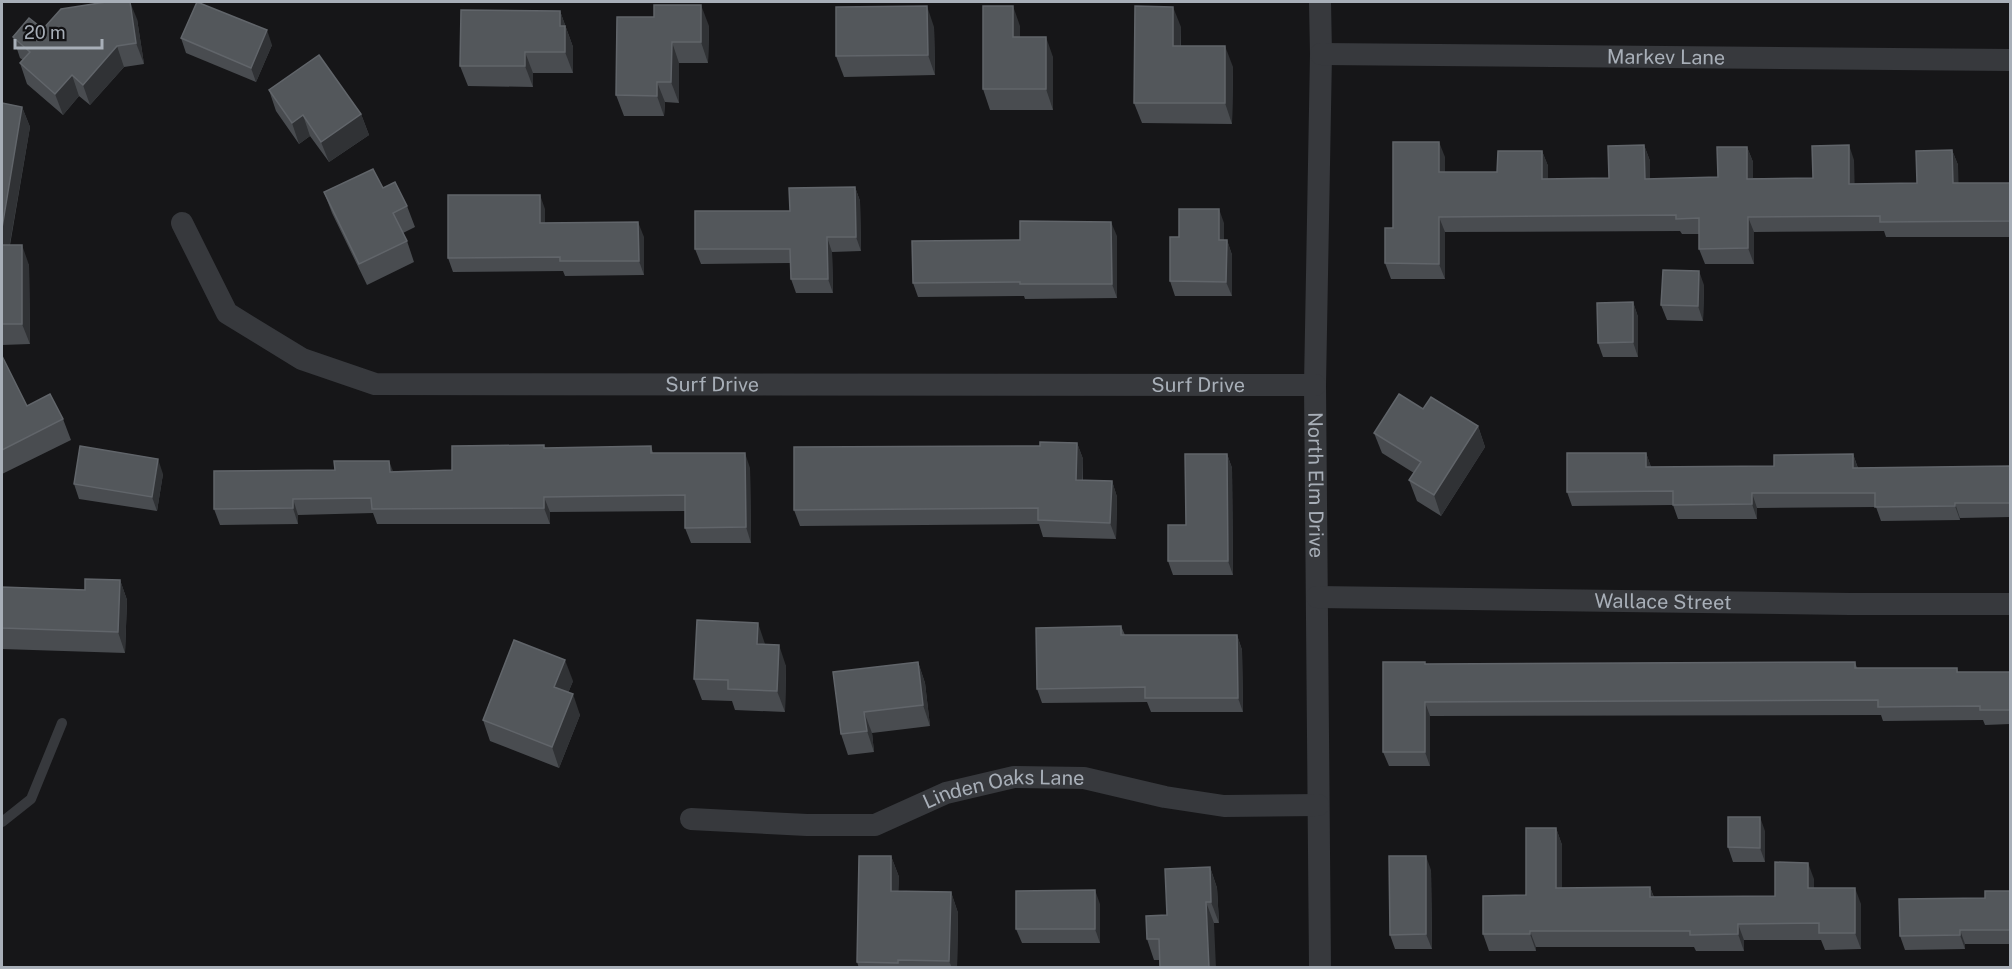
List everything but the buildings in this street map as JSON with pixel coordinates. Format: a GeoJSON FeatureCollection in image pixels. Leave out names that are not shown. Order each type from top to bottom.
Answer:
{"type":"FeatureCollection","features":[{"type":"Feature","properties":{"kind":"street","name":"North Elm Drive"},"geometry":{"type":"LineString","coordinates":[[1320,2],[1315,385],[1320,968]]}},
{"type":"Feature","properties":{"kind":"street","name":"Markev Lane"},"geometry":{"type":"LineString","coordinates":[[1321,54],[2010,60]]}},
{"type":"Feature","properties":{"kind":"street","name":"Surf Drive"},"geometry":{"type":"LineString","coordinates":[[182,223],[227,313],[302,359],[375,384],[1315,385]]}},
{"type":"Feature","properties":{"kind":"street","name":"Wallace Street"},"geometry":{"type":"LineString","coordinates":[[1317,597],[2010,604]]}},
{"type":"Feature","properties":{"kind":"street","name":"Linden Oaks Lane"},"geometry":{"type":"LineString","coordinates":[[691,819],[807,825],[875,825],[946,793],[1014,777],[1084,778],[1165,797],[1224,806],[1318,805]]}},
{"type":"Feature","properties":{"kind":"lane"},"geometry":{"type":"LineString","coordinates":[[2,822],[31,799],[62,723]]}}]}
